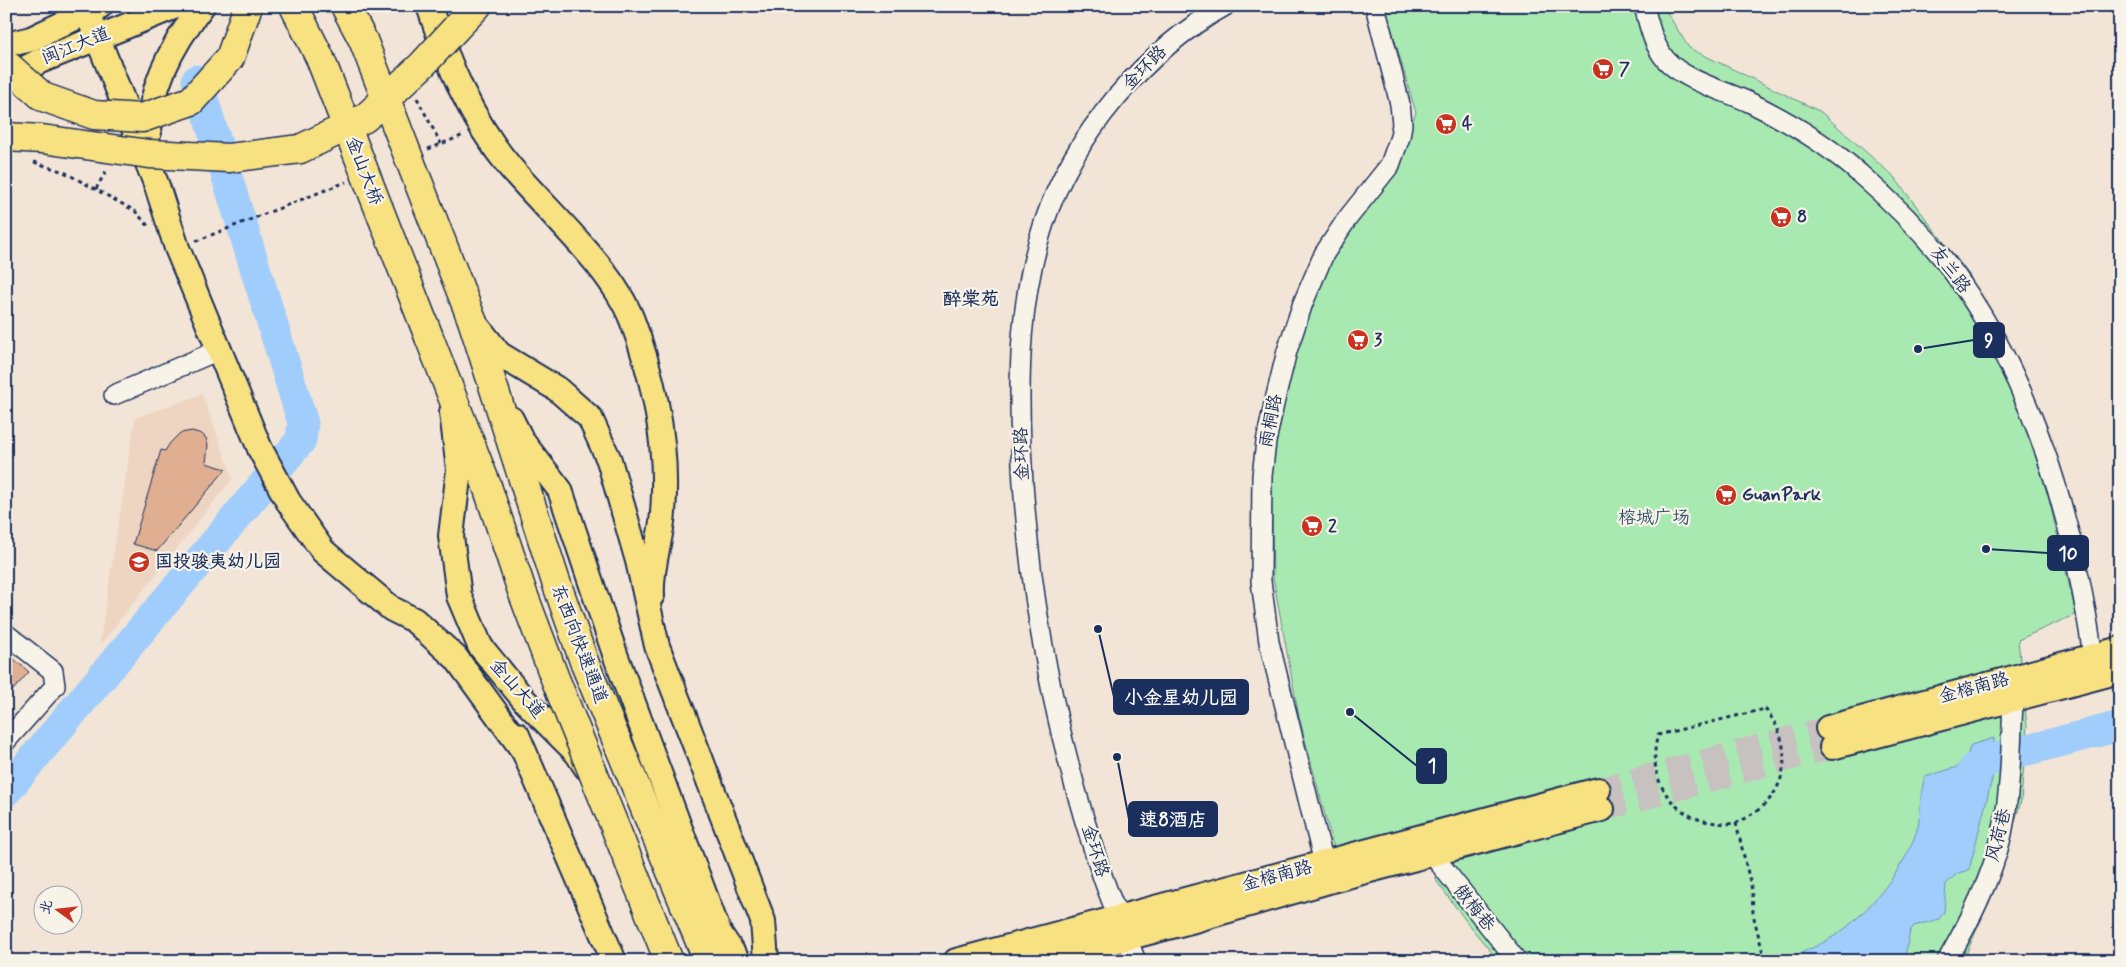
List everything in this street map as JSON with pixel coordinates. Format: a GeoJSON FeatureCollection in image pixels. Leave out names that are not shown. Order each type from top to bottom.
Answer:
{"type":"FeatureCollection","features":[{"type":"Feature","properties":{"kind":"highway"},"geometry":{"type":"LineString","coordinates":[[6,64],[44,97],[94,115],[142,118],[191,100],[230,58],[248,6]]}},
{"type":"Feature","properties":{"kind":"highway","name":"金山大桥"},"geometry":{"type":"LineString","coordinates":[[294,6],[320,58],[429,337]]}},
{"type":"Feature","properties":{"kind":"highway"},"geometry":{"type":"LineString","coordinates":[[345,6],[363,40],[472,320]]}},
{"type":"Feature","properties":{"kind":"highway"},"geometry":{"type":"LineString","coordinates":[[6,137],[42,139],[148,154],[229,158],[300,149],[365,118],[422,65],[461,17],[477,6]]}},
{"type":"Feature","properties":{"kind":"highway","name":"东西向快速通道"},"geometry":{"type":"LineString","coordinates":[[472,320],[554,579],[585,664],[708,961]]}},
{"type":"Feature","properties":{"kind":"highway","name":"东西向快速通道"},"geometry":{"type":"LineString","coordinates":[[429,337],[487,486],[554,676],[668,961]]}},
{"type":"Feature","properties":{"kind":"main road","name":"闽江大道"},"geometry":{"type":"LineString","coordinates":[[6,78],[40,60],[176,6]]}},
{"type":"Feature","properties":{"kind":"main road"},"geometry":{"type":"LineString","coordinates":[[157,186],[149,132],[154,94],[172,51],[202,6]]}},
{"type":"Feature","properties":{"kind":"main road"},"geometry":{"type":"LineString","coordinates":[[428,6],[460,86],[481,128],[509,166],[587,253],[613,287],[631,318],[649,376],[660,422],[665,491],[662,532],[652,584],[657,646]]}},
{"type":"Feature","properties":{"kind":"main road","name":"闽江大道"},"geometry":{"type":"LineString","coordinates":[[6,45],[31,39],[94,9]]}},
{"type":"Feature","properties":{"kind":"main road"},"geometry":{"type":"LineString","coordinates":[[94,9],[96,37],[157,186],[177,248],[260,449],[288,501],[323,551],[392,609],[414,620],[456,658],[523,750]]}},
{"type":"Feature","properties":{"kind":"main road"},"geometry":{"type":"LineString","coordinates":[[472,320],[499,354],[557,389],[590,418],[610,460],[638,561],[657,646],[763,921],[766,961]]}},
{"type":"Feature","properties":{"kind":"main road"},"geometry":{"type":"LineString","coordinates":[[493,386],[522,441],[560,490],[616,657],[718,931],[738,961]]}},
{"type":"Feature","properties":{"kind":"main road","name":"金山大道"},"geometry":{"type":"LineString","coordinates":[[450,392],[458,470],[451,536],[459,596],[480,646],[525,701],[576,753],[620,823],[668,942],[668,961]]}},
{"type":"Feature","properties":{"kind":"main road"},"geometry":{"type":"LineString","coordinates":[[480,646],[614,961]]}},
{"type":"Feature","properties":{"kind":"main road","name":"金榕南路"},"geometry":{"type":"LineString","coordinates":[[2120,649],[1830,737],[2013,700],[2120,671]]}},
{"type":"Feature","properties":{"kind":"main road","name":"金榕南路"},"geometry":{"type":"LineString","coordinates":[[956,961],[1123,928],[1332,880],[1432,854],[1600,799],[1324,863],[1123,928],[1040,961]]}},
{"type":"Feature","properties":{"kind":"street","name":"金环路"},"geometry":{"type":"LineString","coordinates":[[1136,961],[1104,879],[1068,760],[1052,695],[1036,607],[1024,502],[1022,462],[1020,369],[1025,306],[1037,246],[1052,201],[1073,160],[1092,130],[1153,57],[1194,24],[1225,6]]}},
{"type":"Feature","properties":{"kind":"street","name":"雨桐路"},"geometry":{"type":"LineString","coordinates":[[1324,863],[1269,642],[1261,581],[1262,492],[1266,442],[1274,404],[1287,351],[1303,303],[1324,254],[1347,218],[1390,165],[1400,137],[1402,124],[1400,104],[1376,6]]}},
{"type":"Feature","properties":{"kind":"street","name":"友兰路"},"geometry":{"type":"LineString","coordinates":[[1644,6],[1654,40],[1666,60],[1675,68],[1698,80],[1754,105],[1808,135],[1833,152],[1860,174],[1904,216],[1943,259],[1980,310],[2022,393],[2054,475],[2078,571],[2093,656]]}},
{"type":"Feature","properties":{"kind":"street"},"geometry":{"type":"LineString","coordinates":[[114,395],[219,350]]}},
{"type":"Feature","properties":{"kind":"street"},"geometry":{"type":"LineString","coordinates":[[6,634],[53,671],[55,686],[6,741]]}},
{"type":"Feature","properties":{"kind":"street","name":"风荷巷"},"geometry":{"type":"LineString","coordinates":[[1947,961],[1990,872],[2001,836],[2009,777],[2013,700]]}},
{"type":"Feature","properties":{"kind":"street","name":"傲梅巷"},"geometry":{"type":"LineString","coordinates":[[1432,854],[1517,961]]}},
{"type":"Feature","properties":{"kind":"path"},"geometry":{"type":"LineString","coordinates":[[441,144],[481,128]]}},
{"type":"Feature","properties":{"kind":"path"},"geometry":{"type":"LineString","coordinates":[[30,161],[64,172],[135,211],[148,227],[152,236]]}},
{"type":"Feature","properties":{"kind":"path"},"geometry":{"type":"LineString","coordinates":[[198,240],[308,197]]}},
{"type":"Feature","properties":{"kind":"path"},"geometry":{"type":"LineString","coordinates":[[1766,709],[1781,732],[1785,754],[1783,775],[1774,794],[1760,810],[1736,824],[1697,819],[1678,808],[1663,791],[1660,784],[1655,771],[1654,748],[1658,735],[1766,709]]}},
{"type":"Feature","properties":{"kind":"path"},"geometry":{"type":"LineString","coordinates":[[1736,824],[1752,890],[1753,914],[1764,961]]}},
{"type":"Feature","properties":{"kind":"shaded area","name":"国投骏夷幼儿园"},"geometry":{"type":"Polygon","coordinates":[[[202,394],[233,478],[99,646],[135,418],[202,394]]]}},
{"type":"Feature","properties":{"kind":"green space","name":"榕城广场"},"geometry":{"type":"Polygon","coordinates":[[[1385,6],[1663,6],[1689,48],[1821,112],[1894,177],[1970,276],[2013,387],[2047,491],[2076,614],[2018,640],[2027,726],[2021,801],[1996,886],[1963,961],[1499,961],[1437,882],[1422,823],[1334,849],[1299,717],[1273,577],[1271,464],[1288,371],[1318,280],[1383,185],[1416,113],[1385,6]]]}},
{"type":"Feature","properties":{"kind":"water"},"geometry":{"type":"Polygon","coordinates":[[[1994,738],[1993,775],[1969,870],[1958,873],[1946,884],[1944,912],[1939,919],[1914,926],[1910,931],[1904,961],[1796,961],[1796,955],[1832,938],[1854,921],[1888,884],[1907,855],[1918,826],[1925,777],[1957,767],[1965,761],[1971,745],[1994,738]]]}},
{"type":"Feature","properties":{"kind":"building"},"geometry":{"type":"Polygon","coordinates":[[[192,431],[202,434],[206,438],[208,445],[206,463],[226,469],[157,551],[133,544],[161,450],[165,451],[180,433],[192,431]]]}},
{"type":"Feature","properties":{"kind":"building"},"geometry":{"type":"Polygon","coordinates":[[[6,652],[29,672],[6,698],[6,652]]]}},
{"type":"Feature","properties":{"kind":"waterway"},"geometry":{"type":"LineString","coordinates":[[6,791],[301,440],[303,423],[197,80]]}},
{"type":"Feature","properties":{"kind":"waterway"},"geometry":{"type":"LineString","coordinates":[[1966,789],[1974,768],[1993,759],[2120,726]]}},
{"type":"Feature","properties":{"kind":"tunnel"},"geometry":{"type":"LineString","coordinates":[[1598,790],[1828,728]]}},
{"type":"Feature","properties":{"kind":"tunnel"},"geometry":{"type":"LineString","coordinates":[[1602,809],[1832,747]]}},
{"type":"Feature","properties":{"kind":"place","name":"7"},"geometry":{"type":"Point","coordinates":[1603,69]}},
{"type":"Feature","properties":{"kind":"place","name":"4"},"geometry":{"type":"Point","coordinates":[1446,124]}},
{"type":"Feature","properties":{"kind":"place","name":"8"},"geometry":{"type":"Point","coordinates":[1781,217]}},
{"type":"Feature","properties":{"kind":"place","name":"3"},"geometry":{"type":"Point","coordinates":[1358,340]}},
{"type":"Feature","properties":{"kind":"place","name":"9"},"geometry":{"type":"Point","coordinates":[1918,349]}},
{"type":"Feature","properties":{"kind":"place","name":"GuanPark"},"geometry":{"type":"Point","coordinates":[1726,495]}},
{"type":"Feature","properties":{"kind":"place","name":"2"},"geometry":{"type":"Point","coordinates":[1312,526]}},
{"type":"Feature","properties":{"kind":"place","name":"10"},"geometry":{"type":"Point","coordinates":[1986,549]}},
{"type":"Feature","properties":{"kind":"place","name":"国投骏夷幼儿园"},"geometry":{"type":"Point","coordinates":[139,562]}},
{"type":"Feature","properties":{"kind":"place","name":"小金星幼儿园"},"geometry":{"type":"Point","coordinates":[1098,629]}},
{"type":"Feature","properties":{"kind":"place","name":"1"},"geometry":{"type":"Point","coordinates":[1350,712]}},
{"type":"Feature","properties":{"kind":"place","name":"速8酒店"},"geometry":{"type":"Point","coordinates":[1117,757]}},
{"type":"Feature","properties":{"kind":"district","name":"醉棠苑"},"geometry":{"type":"Point","coordinates":[971,299]}}]}
